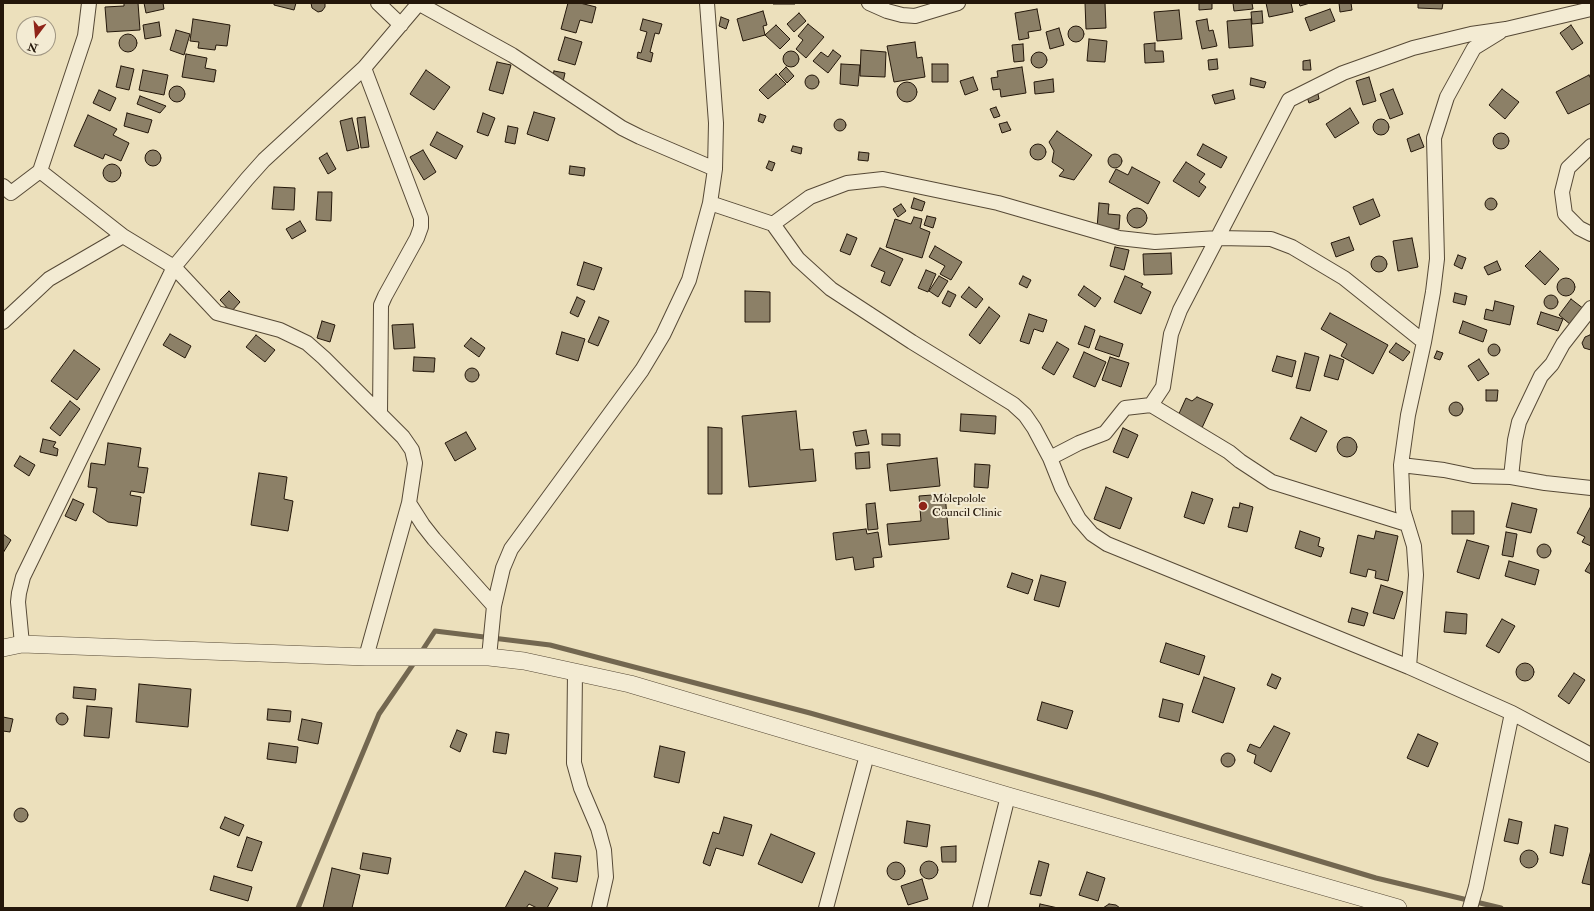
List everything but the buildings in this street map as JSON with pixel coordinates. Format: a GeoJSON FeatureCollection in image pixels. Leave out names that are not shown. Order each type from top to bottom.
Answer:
{"type":"FeatureCollection","features":[{"type":"Feature","properties":{"kind":"street"},"geometry":{"type":"LineString","coordinates":[[3,186],[11,193],[40,171],[85,36],[89,3]]}},
{"type":"Feature","properties":{"kind":"street"},"geometry":{"type":"LineString","coordinates":[[378,3],[401,25]]}},
{"type":"Feature","properties":{"kind":"street"},"geometry":{"type":"LineString","coordinates":[[22,644],[18,602],[24,577],[174,267],[260,165],[364,68],[418,3],[512,54],[622,128],[715,169]]}},
{"type":"Feature","properties":{"kind":"street"},"geometry":{"type":"LineString","coordinates":[[489,657],[494,606],[503,568],[511,549],[642,370],[663,335],[689,280],[710,203],[715,169],[716,123],[707,3]]}},
{"type":"Feature","properties":{"kind":"street"},"geometry":{"type":"LineString","coordinates":[[869,3],[887,11],[902,15],[915,16],[958,3]]}},
{"type":"Feature","properties":{"kind":"street"},"geometry":{"type":"LineString","coordinates":[[1151,405],[1163,387],[1171,334],[1180,310],[1289,100],[1343,73],[1413,48],[1471,34],[1591,10]]}},
{"type":"Feature","properties":{"kind":"street"},"geometry":{"type":"LineString","coordinates":[[1409,667],[1416,575],[1414,546],[1403,510],[1401,465],[1408,415],[1434,292],[1437,259],[1434,138],[1447,97],[1474,48],[1506,28]]}},
{"type":"Feature","properties":{"kind":"street"},"geometry":{"type":"LineString","coordinates":[[364,68],[421,218],[421,228],[417,238],[385,296],[382,306],[380,414]]}},
{"type":"Feature","properties":{"kind":"street"},"geometry":{"type":"LineString","coordinates":[[1591,146],[1568,168],[1562,192],[1565,214],[1579,228],[1591,234]]}},
{"type":"Feature","properties":{"kind":"street"},"geometry":{"type":"LineString","coordinates":[[40,171],[123,236],[174,267],[217,313],[280,330],[307,344],[324,358],[404,437],[412,450],[415,463],[409,503],[366,657]]}},
{"type":"Feature","properties":{"kind":"street"},"geometry":{"type":"LineString","coordinates":[[773,224],[810,197],[847,183],[883,179],[998,203],[1119,238],[1155,242],[1218,238],[1271,239],[1292,247],[1344,278],[1424,342]]}},
{"type":"Feature","properties":{"kind":"street"},"geometry":{"type":"LineString","coordinates":[[710,203],[773,224],[798,260],[831,289],[912,342],[1013,404],[1025,415],[1034,428],[1050,458],[1062,488],[1079,519],[1092,534],[1107,544],[1409,667],[1512,713],[1591,755]]}},
{"type":"Feature","properties":{"kind":"street"},"geometry":{"type":"LineString","coordinates":[[3,322],[49,279],[123,236]]}},
{"type":"Feature","properties":{"kind":"street"},"geometry":{"type":"LineString","coordinates":[[1511,477],[1515,440],[1519,422],[1541,376],[1552,364],[1563,344],[1591,308]]}},
{"type":"Feature","properties":{"kind":"street"},"geometry":{"type":"LineString","coordinates":[[1050,458],[1105,432],[1125,408],[1151,405],[1229,452],[1272,482],[1408,524]]}},
{"type":"Feature","properties":{"kind":"street"},"geometry":{"type":"LineString","coordinates":[[1401,465],[1444,470],[1473,476],[1511,477],[1545,484],[1591,488]]}},
{"type":"Feature","properties":{"kind":"street"},"geometry":{"type":"LineString","coordinates":[[409,503],[430,534],[494,606]]}},
{"type":"Feature","properties":{"kind":"street"},"geometry":{"type":"LineString","coordinates":[[3,648],[22,644],[366,657],[489,657],[524,661],[630,684],[867,755],[1398,908]]}},
{"type":"Feature","properties":{"kind":"street"},"geometry":{"type":"LineString","coordinates":[[575,672],[574,763],[581,788],[598,828],[604,850],[606,877],[599,908]]}},
{"type":"Feature","properties":{"kind":"street"},"geometry":{"type":"LineString","coordinates":[[1470,908],[1476,887],[1512,713]]}},
{"type":"Feature","properties":{"kind":"street"},"geometry":{"type":"LineString","coordinates":[[826,908],[867,755]]}},
{"type":"Feature","properties":{"kind":"street"},"geometry":{"type":"LineString","coordinates":[[980,908],[1008,796]]}},
{"type":"Feature","properties":{"kind":"waterway"},"geometry":{"type":"LineString","coordinates":[[420,654],[435,631],[550,645],[810,713],[1099,795],[1376,878],[1501,908]]}},
{"type":"Feature","properties":{"kind":"waterway"},"geometry":{"type":"LineString","coordinates":[[298,908],[379,714],[416,660]]}},
{"type":"Feature","properties":{"kind":"place","name":"Molepolole Council Clinic"},"geometry":{"type":"Point","coordinates":[923,506]}}]}
